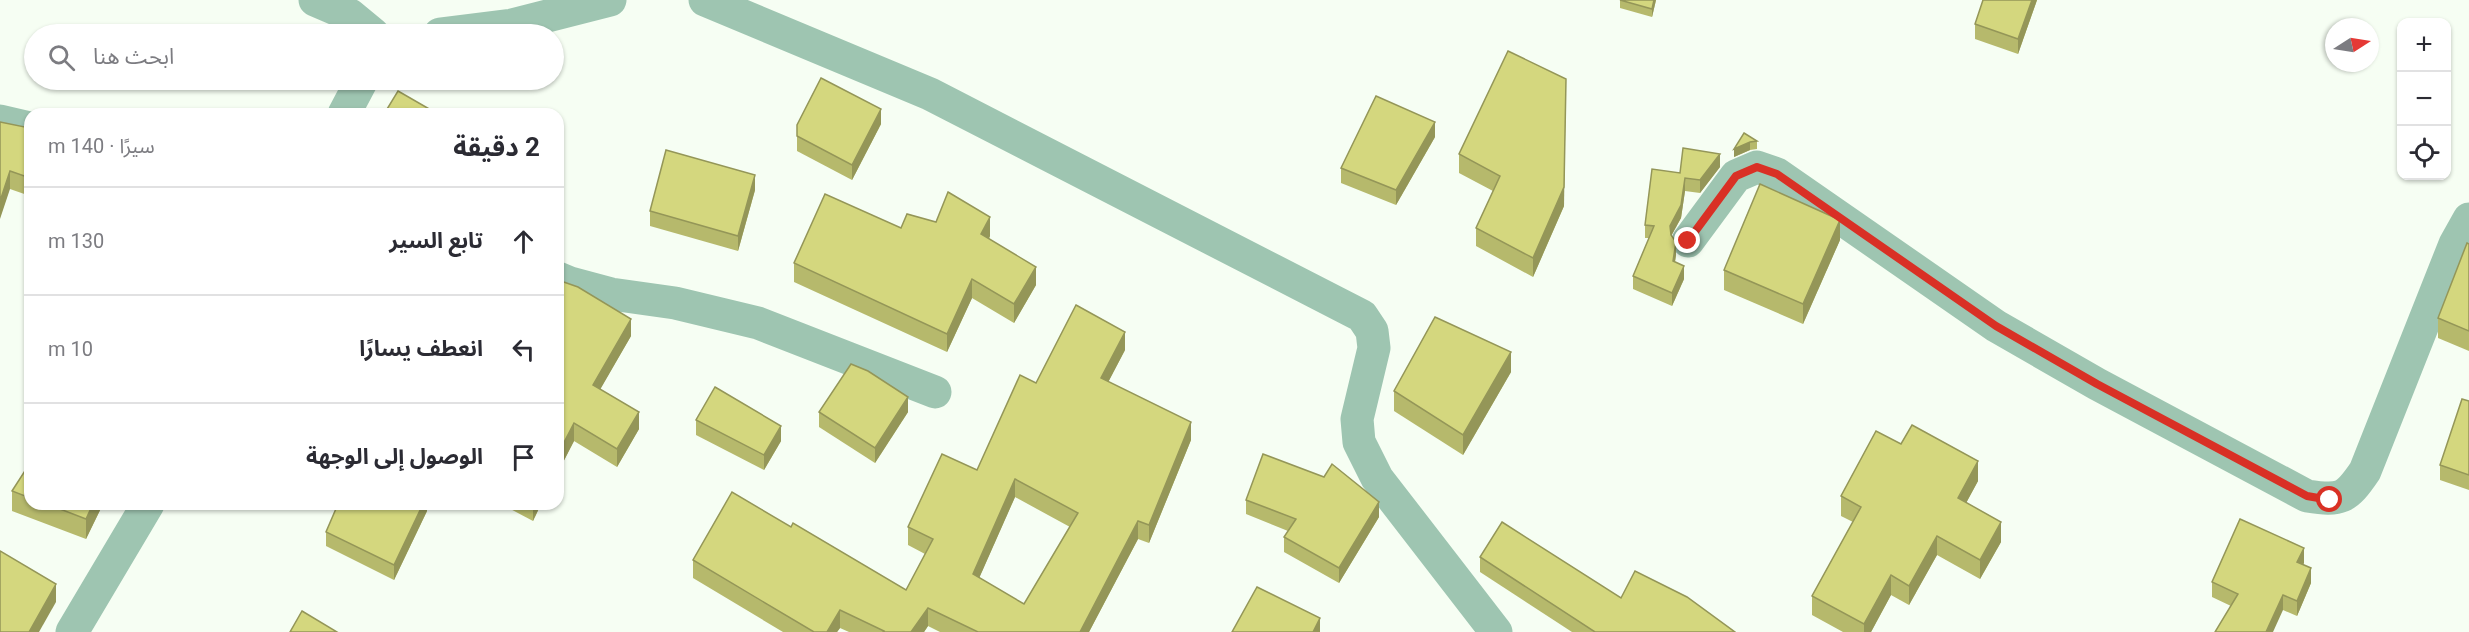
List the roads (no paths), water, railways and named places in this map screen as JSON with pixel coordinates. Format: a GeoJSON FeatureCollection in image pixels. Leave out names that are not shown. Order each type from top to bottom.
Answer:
{"type":"FeatureCollection","features":[{"type":"Feature","properties":{"kind":"street"},"geometry":{"type":"LineString","coordinates":[[315,0],[350,15],[361,24]]}},
{"type":"Feature","properties":{"kind":"street"},"geometry":{"type":"LineString","coordinates":[[516,24],[610,0]]}},
{"type":"Feature","properties":{"kind":"street"},"geometry":{"type":"LineString","coordinates":[[705,0],[930,94],[1362,316],[1372,331],[1374,348],[1357,419],[1359,442],[1377,478],[1496,632]]}},
{"type":"Feature","properties":{"kind":"street"},"geometry":{"type":"LineString","coordinates":[[347,108],[357,90]]}},
{"type":"Feature","properties":{"kind":"street"},"geometry":{"type":"LineString","coordinates":[[0,121],[24,127]]}},
{"type":"Feature","properties":{"kind":"street"},"geometry":{"type":"LineString","coordinates":[[1688,241],[1736,176],[1757,167],[1777,174],[1996,326],[2097,384],[2307,496],[2330,500],[2351,492],[2365,471],[2455,244],[2469,219]]}},
{"type":"Feature","properties":{"kind":"street"},"geometry":{"type":"LineString","coordinates":[[564,281],[611,294],[675,303],[758,322],[935,392]]}},
{"type":"Feature","properties":{"kind":"street"},"geometry":{"type":"LineString","coordinates":[[74,631],[145,510]]}}]}
